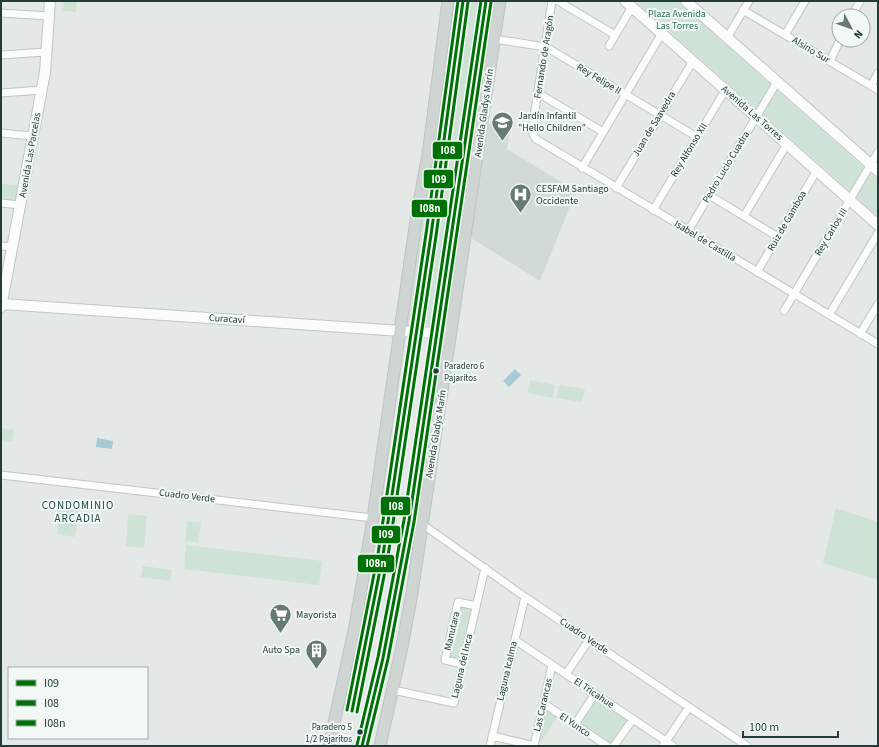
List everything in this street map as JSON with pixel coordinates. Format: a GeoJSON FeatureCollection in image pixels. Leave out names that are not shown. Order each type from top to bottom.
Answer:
{"type":"FeatureCollection","features":[{"type":"Feature","properties":{"kind":"main road"},"geometry":{"type":"LineString","coordinates":[[329,746],[355,626],[373,518],[421,189],[428,154],[448,1]]}},
{"type":"Feature","properties":{"kind":"main road","name":"Avenida Gladys Marín"},"geometry":{"type":"LineString","coordinates":[[380,746],[408,619],[452,332],[500,1]]}},
{"type":"Feature","properties":{"kind":"street","name":"Avenida Las Parcelas"},"geometry":{"type":"LineString","coordinates":[[1,306],[42,90],[50,1]]}},
{"type":"Feature","properties":{"kind":"street","name":"Fernando de Aragón"},"geometry":{"type":"LineString","coordinates":[[534,137],[532,129],[552,1]]}},
{"type":"Feature","properties":{"kind":"street"},"geometry":{"type":"LineString","coordinates":[[558,1],[615,35]]}},
{"type":"Feature","properties":{"kind":"street"},"geometry":{"type":"LineString","coordinates":[[727,38],[749,1]]}},
{"type":"Feature","properties":{"kind":"street"},"geometry":{"type":"LineString","coordinates":[[785,35],[805,1]]}},
{"type":"Feature","properties":{"kind":"street"},"geometry":{"type":"LineString","coordinates":[[691,3],[727,38],[874,168]]}},
{"type":"Feature","properties":{"kind":"street"},"geometry":{"type":"LineString","coordinates":[[609,46],[629,4]]}},
{"type":"Feature","properties":{"kind":"street","name":"Avenida Las Torres"},"geometry":{"type":"LineString","coordinates":[[629,4],[878,225]]}},
{"type":"Feature","properties":{"kind":"street","name":"Alsino Sur"},"geometry":{"type":"LineString","coordinates":[[743,10],[878,90]]}},
{"type":"Feature","properties":{"kind":"street"},"geometry":{"type":"LineString","coordinates":[[1,13],[49,16]]}},
{"type":"Feature","properties":{"kind":"street"},"geometry":{"type":"LineString","coordinates":[[582,168],[662,33]]}},
{"type":"Feature","properties":{"kind":"street","name":"Rey Felipe II"},"geometry":{"type":"LineString","coordinates":[[494,40],[546,47],[697,137]]}},
{"type":"Feature","properties":{"kind":"street"},"geometry":{"type":"LineString","coordinates":[[830,61],[836,48]]}},
{"type":"Feature","properties":{"kind":"street"},"geometry":{"type":"LineString","coordinates":[[1,55],[46,52]]}},
{"type":"Feature","properties":{"kind":"street","name":"Juan de Saavedra"},"geometry":{"type":"LineString","coordinates":[[616,188],[693,61]]}},
{"type":"Feature","properties":{"kind":"street"},"geometry":{"type":"LineString","coordinates":[[871,86],[878,73]]}},
{"type":"Feature","properties":{"kind":"street","name":"Pedro Lucio Cuadra"},"geometry":{"type":"LineString","coordinates":[[688,231],[756,116],[778,82]]}},
{"type":"Feature","properties":{"kind":"street","name":"Rey Alfonso XII"},"geometry":{"type":"LineString","coordinates":[[653,210],[726,89]]}},
{"type":"Feature","properties":{"kind":"street"},"geometry":{"type":"LineString","coordinates":[[1,93],[42,90]]}},
{"type":"Feature","properties":{"kind":"street"},"geometry":{"type":"LineString","coordinates":[[538,93],[603,132]]}},
{"type":"Feature","properties":{"kind":"street"},"geometry":{"type":"LineString","coordinates":[[1,133],[33,136]]}},
{"type":"Feature","properties":{"kind":"street","name":"Isabel de Castilla"},"geometry":{"type":"LineString","coordinates":[[534,137],[540,143],[878,344]]}},
{"type":"Feature","properties":{"kind":"street"},"geometry":{"type":"LineString","coordinates":[[744,216],[787,144]]}},
{"type":"Feature","properties":{"kind":"street","name":"Rey Carlos III"},"geometry":{"type":"LineString","coordinates":[[784,311],[850,199],[874,168],[878,152]]}},
{"type":"Feature","properties":{"kind":"street","name":"Ruiz de Gamboa"},"geometry":{"type":"LineString","coordinates":[[757,272],[817,170]]}},
{"type":"Feature","properties":{"kind":"street"},"geometry":{"type":"LineString","coordinates":[[709,195],[778,236]]}},
{"type":"Feature","properties":{"kind":"street"},"geometry":{"type":"LineString","coordinates":[[1,203],[20,205]]}},
{"type":"Feature","properties":{"kind":"street"},"geometry":{"type":"LineString","coordinates":[[829,315],[877,234]]}},
{"type":"Feature","properties":{"kind":"street"},"geometry":{"type":"LineString","coordinates":[[1,246],[12,247]]}},
{"type":"Feature","properties":{"kind":"street"},"geometry":{"type":"LineString","coordinates":[[860,334],[878,304]]}},
{"type":"Feature","properties":{"kind":"street","name":"Curacaví"},"geometry":{"type":"LineString","coordinates":[[1,306],[437,333],[452,332]]}},
{"type":"Feature","properties":{"kind":"street","name":"Cuadro Verde"},"geometry":{"type":"LineString","coordinates":[[1,475],[373,518]]}},
{"type":"Feature","properties":{"kind":"street","name":"Cuadro Verde"},"geometry":{"type":"LineString","coordinates":[[422,524],[525,597],[747,746]]}},
{"type":"Feature","properties":{"kind":"street","name":"Laguna del Inca"},"geometry":{"type":"LineString","coordinates":[[393,690],[454,703],[485,568]]}},
{"type":"Feature","properties":{"kind":"street","name":"Laguna Icalma"},"geometry":{"type":"LineString","coordinates":[[490,746],[525,597]]}},
{"type":"Feature","properties":{"kind":"street","name":"Manutara"},"geometry":{"type":"LineString","coordinates":[[462,664],[445,660],[458,602],[476,606]]}},
{"type":"Feature","properties":{"kind":"street","name":"El Tricahue"},"geometry":{"type":"LineString","coordinates":[[515,640],[632,719],[667,745]]}},
{"type":"Feature","properties":{"kind":"street"},"geometry":{"type":"LineString","coordinates":[[566,674],[589,640]]}},
{"type":"Feature","properties":{"kind":"street","name":"Las Carancas"},"geometry":{"type":"LineString","coordinates":[[534,746],[552,665]]}},
{"type":"Feature","properties":{"kind":"street"},"geometry":{"type":"LineString","coordinates":[[575,724],[595,694]]}},
{"type":"Feature","properties":{"kind":"street","name":"El Yunco"},"geometry":{"type":"LineString","coordinates":[[544,703],[607,746]]}},
{"type":"Feature","properties":{"kind":"street"},"geometry":{"type":"LineString","coordinates":[[667,745],[689,707]]}},
{"type":"Feature","properties":{"kind":"street"},"geometry":{"type":"LineString","coordinates":[[614,746],[632,719]]}},
{"type":"Feature","properties":{"kind":"street"},"geometry":{"type":"LineString","coordinates":[[492,736],[534,746]]}},
{"type":"Feature","properties":{"kind":"shaded area","name":"CESFAM Santiago Occidente"},"geometry":{"type":"Polygon","coordinates":[[[488,124],[510,127],[507,149],[576,191],[540,281],[471,238],[488,124]]]}},
{"type":"Feature","properties":{"kind":"green space"},"geometry":{"type":"Polygon","coordinates":[[[64,1],[77,1],[76,12],[63,11],[64,1]]]}},
{"type":"Feature","properties":{"kind":"green space"},"geometry":{"type":"Polygon","coordinates":[[[454,1],[460,1],[414,328],[406,327],[454,1]]]}},
{"type":"Feature","properties":{"kind":"green space"},"geometry":{"type":"Polygon","coordinates":[[[466,1],[481,1],[463,138],[434,329],[418,328],[466,1]]]}},
{"type":"Feature","properties":{"kind":"green space","name":"Plaza Avenida Las Torres"},"geometry":{"type":"Polygon","coordinates":[[[635,1],[677,1],[878,180],[878,216],[635,1]]]}},
{"type":"Feature","properties":{"kind":"green space"},"geometry":{"type":"Polygon","coordinates":[[[1,184],[20,185],[19,200],[1,199],[1,184]]]}},
{"type":"Feature","properties":{"kind":"green space"},"geometry":{"type":"Polygon","coordinates":[[[530,380],[555,385],[553,398],[527,393],[530,380]]]}},
{"type":"Feature","properties":{"kind":"green space"},"geometry":{"type":"Polygon","coordinates":[[[559,385],[585,389],[582,402],[556,398],[559,385]]]}},
{"type":"Feature","properties":{"kind":"green space"},"geometry":{"type":"Polygon","coordinates":[[[1,428],[14,430],[12,442],[1,440],[1,428]]]}},
{"type":"Feature","properties":{"kind":"green space"},"geometry":{"type":"Polygon","coordinates":[[[61,503],[80,505],[75,537],[57,534],[61,503]]]}},
{"type":"Feature","properties":{"kind":"green space"},"geometry":{"type":"Polygon","coordinates":[[[836,508],[878,522],[878,580],[823,563],[836,508]]]}},
{"type":"Feature","properties":{"kind":"green space"},"geometry":{"type":"Polygon","coordinates":[[[128,514],[147,516],[144,548],[126,546],[128,514]]]}},
{"type":"Feature","properties":{"kind":"green space"},"geometry":{"type":"Polygon","coordinates":[[[187,521],[201,523],[198,543],[185,541],[187,521]]]}},
{"type":"Feature","properties":{"kind":"green space"},"geometry":{"type":"Polygon","coordinates":[[[186,545],[322,561],[319,585],[184,569],[186,545]]]}},
{"type":"Feature","properties":{"kind":"green space"},"geometry":{"type":"Polygon","coordinates":[[[143,566],[172,570],[170,581],[141,577],[143,566]]]}},
{"type":"Feature","properties":{"kind":"green space"},"geometry":{"type":"Polygon","coordinates":[[[460,606],[472,608],[460,661],[448,658],[460,606]]]}},
{"type":"Feature","properties":{"kind":"green space"},"geometry":{"type":"Polygon","coordinates":[[[595,699],[628,721],[611,745],[578,723],[595,699]]]}},
{"type":"Feature","properties":{"kind":"green space"},"geometry":{"type":"Polygon","coordinates":[[[549,711],[558,716],[541,742],[538,741],[545,712],[549,711]]]}},
{"type":"Feature","properties":{"kind":"water"},"geometry":{"type":"Polygon","coordinates":[[[515,369],[521,375],[509,387],[503,381],[515,369]]]}},
{"type":"Feature","properties":{"kind":"water"},"geometry":{"type":"Polygon","coordinates":[[[97,438],[113,441],[112,449],[96,447],[97,438]]]}},
{"type":"Feature","properties":{"kind":"transit line","name":"I08n"},"geometry":{"type":"LineString","coordinates":[[347,710],[378,554],[426,234],[458,1]]}},
{"type":"Feature","properties":{"kind":"transit line","name":"I09"},"geometry":{"type":"LineString","coordinates":[[352,711],[383,555],[431,235],[463,1]]}},
{"type":"Feature","properties":{"kind":"transit line","name":"I08n"},"geometry":{"type":"LineString","coordinates":[[357,745],[378,657],[404,520],[481,1]]}},
{"type":"Feature","properties":{"kind":"transit line","name":"I09"},"geometry":{"type":"LineString","coordinates":[[362,746],[383,658],[409,521],[486,1]]}},
{"type":"Feature","properties":{"kind":"transit line","name":"I08"},"geometry":{"type":"LineString","coordinates":[[357,712],[388,556],[436,236],[468,2]]}},
{"type":"Feature","properties":{"kind":"transit line","name":"I08"},"geometry":{"type":"LineString","coordinates":[[367,746],[388,659],[414,522],[491,2]]}},
{"type":"Feature","properties":{"kind":"place","name":"Jardín Infantil \"Hello Children\""},"geometry":{"type":"Point","coordinates":[502,142]}},
{"type":"Feature","properties":{"kind":"place","name":"CESFAM Santiago Occidente"},"geometry":{"type":"Point","coordinates":[520,214]}},
{"type":"Feature","properties":{"kind":"place","name":"Paradero 6 Pajaritos"},"geometry":{"type":"Point","coordinates":[436,371]}},
{"type":"Feature","properties":{"kind":"place","name":"Mayorista"},"geometry":{"type":"Point","coordinates":[280,634]}},
{"type":"Feature","properties":{"kind":"place","name":"Auto Spa"},"geometry":{"type":"Point","coordinates":[316,670]}},
{"type":"Feature","properties":{"kind":"place","name":"Paradero 5 1/2 Pajaritos"},"geometry":{"type":"Point","coordinates":[360,732]}},
{"type":"Feature","properties":{"kind":"district","name":"CONDOMINIO ARCADIA"},"geometry":{"type":"Point","coordinates":[78,511]}}]}
